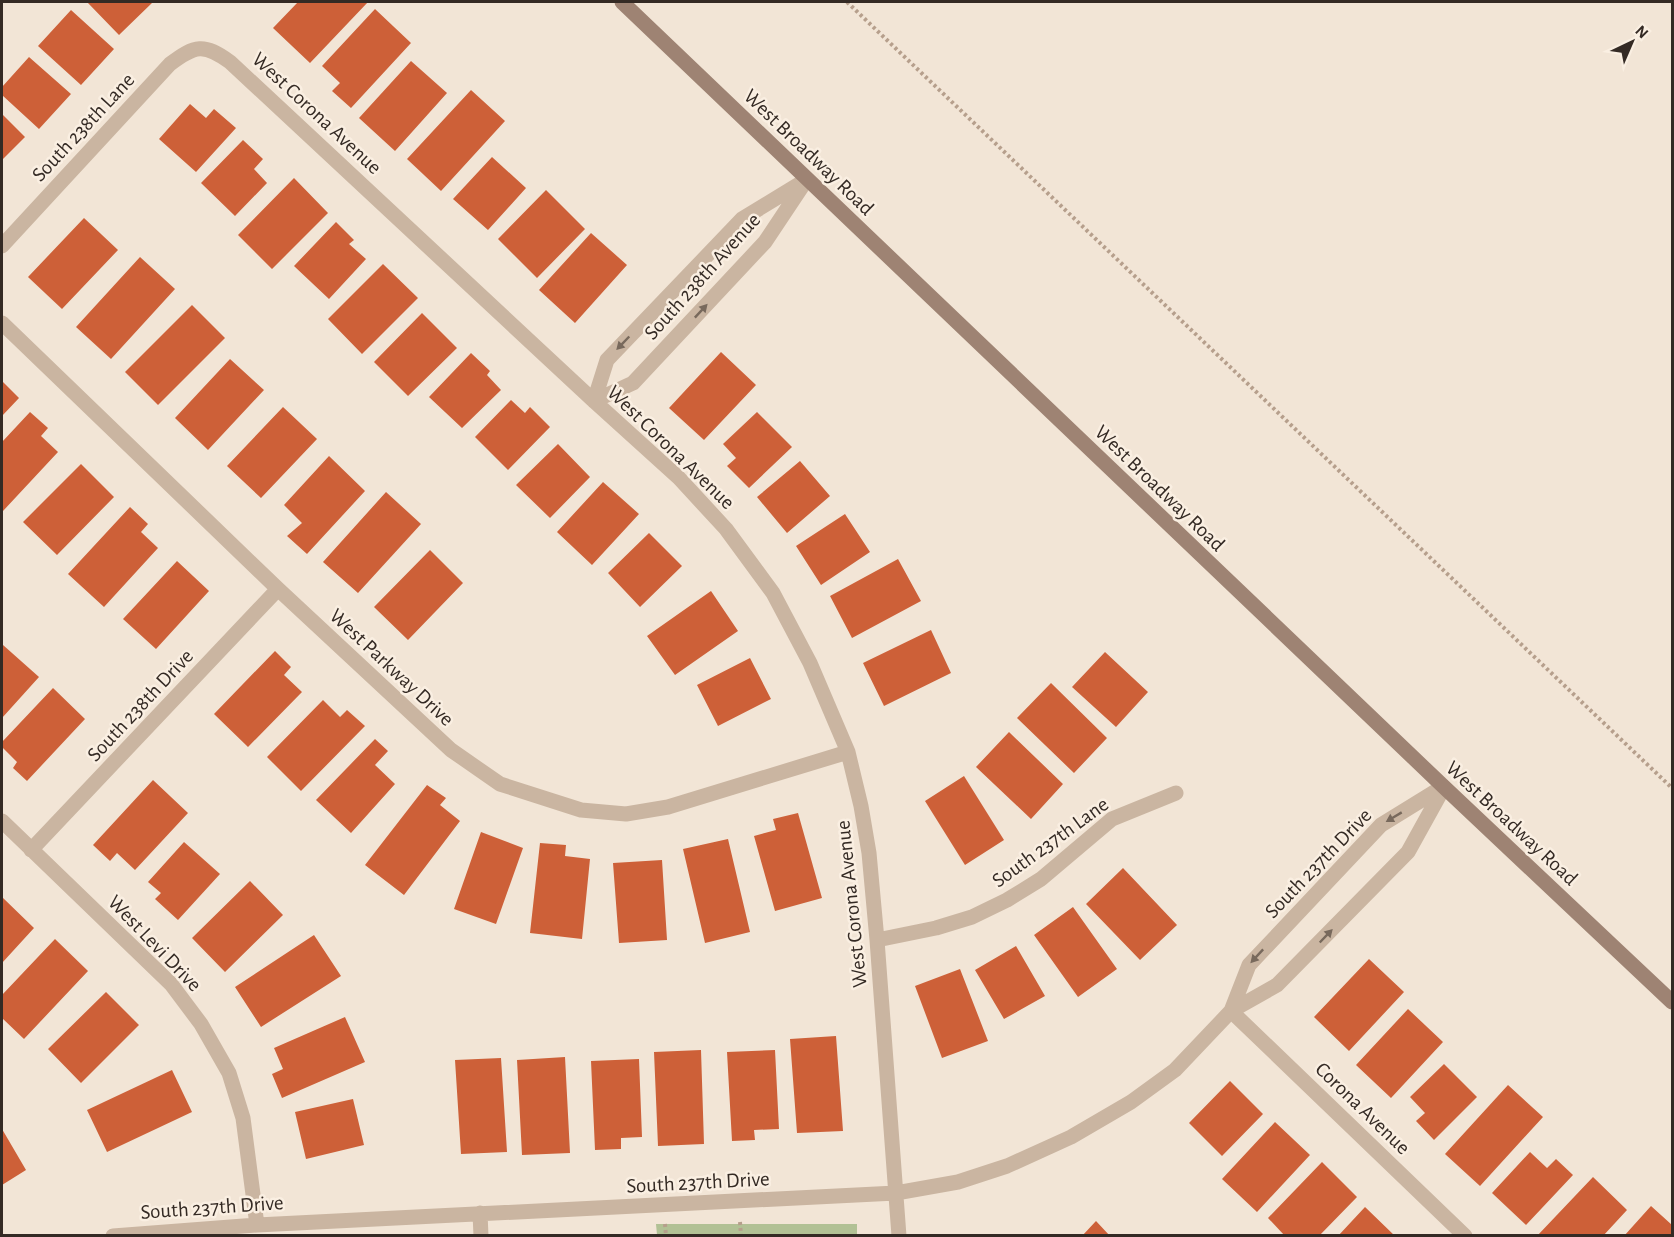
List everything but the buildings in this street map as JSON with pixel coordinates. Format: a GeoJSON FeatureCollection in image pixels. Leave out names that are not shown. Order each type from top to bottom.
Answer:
{"type":"FeatureCollection","features":[{"type":"Feature","properties":{"kind":"main road","name":"West Broadway Road"},"geometry":{"type":"LineString","coordinates":[[621,2],[1672,1002]]}},
{"type":"Feature","properties":{"kind":"street","name":"South 238th Lane"},"geometry":{"type":"LineString","coordinates":[[2,246],[170,64],[186,52],[202,48]]}},
{"type":"Feature","properties":{"kind":"street","name":"West Corona Avenue"},"geometry":{"type":"LineString","coordinates":[[202,48],[217,52],[231,62],[679,478],[726,529],[773,593],[810,663],[848,752],[861,806],[869,853],[877,940],[899,1236]]}},
{"type":"Feature","properties":{"kind":"street","name":"South 238th Avenue"},"geometry":{"type":"LineString","coordinates":[[594,401],[607,360],[622,343],[742,219],[806,180]]}},
{"type":"Feature","properties":{"kind":"street","name":"South 238th Avenue"},"geometry":{"type":"LineString","coordinates":[[594,401],[633,383],[765,242],[806,180]]}},
{"type":"Feature","properties":{"kind":"street","name":"West Parkway Drive"},"geometry":{"type":"LineString","coordinates":[[2,323],[278,589],[451,750],[500,784],[581,810],[626,814],[668,807],[848,752]]}},
{"type":"Feature","properties":{"kind":"street","name":"South 238th Drive"},"geometry":{"type":"LineString","coordinates":[[31,850],[278,589]]}},
{"type":"Feature","properties":{"kind":"street","name":"South 237th Drive"},"geometry":{"type":"LineString","coordinates":[[1231,1011],[1249,965],[1381,825],[1444,787]]}},
{"type":"Feature","properties":{"kind":"street","name":"South 237th Drive"},"geometry":{"type":"LineString","coordinates":[[113,1236],[257,1225],[896,1193],[958,1182],[1007,1166],[1071,1137],[1131,1102],[1175,1070],[1231,1011],[1277,985],[1408,852],[1444,787]]}},
{"type":"Feature","properties":{"kind":"street","name":"South 237th Lane"},"geometry":{"type":"LineString","coordinates":[[877,940],[936,928],[972,917],[1008,900],[1041,879],[1112,819],[1176,793]]}},
{"type":"Feature","properties":{"kind":"street","name":"West Levi Drive"},"geometry":{"type":"LineString","coordinates":[[2,821],[171,984],[201,1024],[229,1073],[243,1118],[257,1225]]}},
{"type":"Feature","properties":{"kind":"street","name":"Corona Avenue"},"geometry":{"type":"LineString","coordinates":[[1231,1011],[1465,1236]]}},
{"type":"Feature","properties":{"kind":"street"},"geometry":{"type":"LineString","coordinates":[[480,1213],[481,1236]]}},
{"type":"Feature","properties":{"kind":"path"},"geometry":{"type":"LineString","coordinates":[[847,2],[1672,788]]}},
{"type":"Feature","properties":{"kind":"green space"},"geometry":{"type":"Polygon","coordinates":[[[656,1224],[857,1224],[857,1235],[657,1235],[656,1224]]]}}]}
